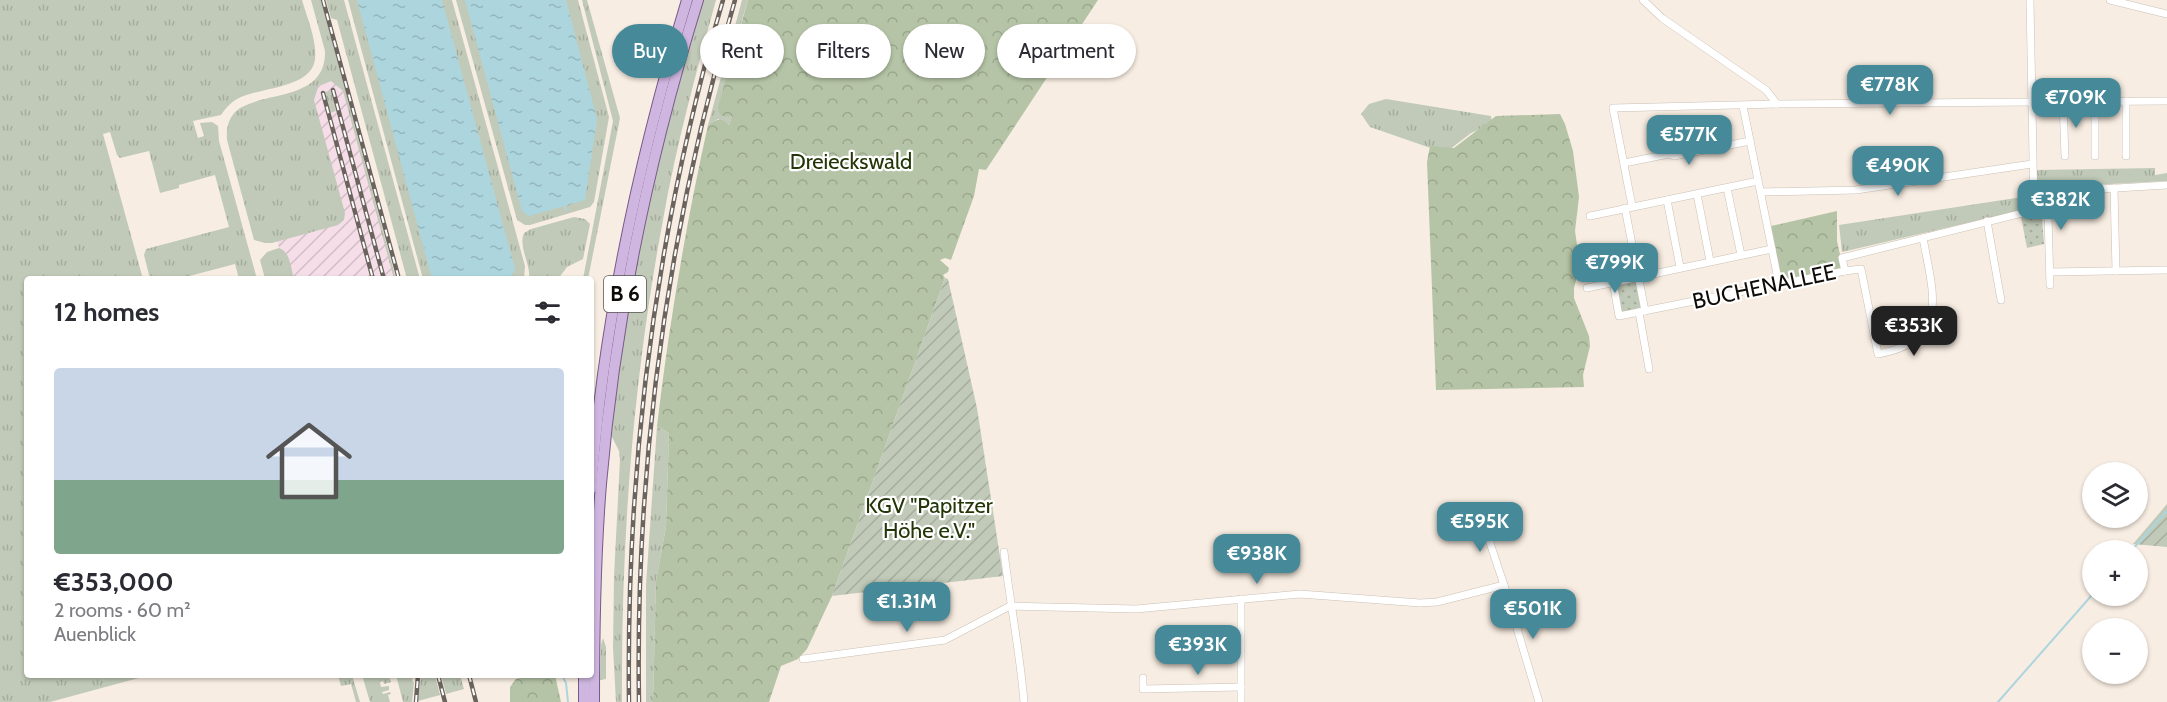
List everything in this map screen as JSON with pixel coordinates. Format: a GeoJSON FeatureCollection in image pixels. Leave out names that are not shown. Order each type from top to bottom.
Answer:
{"type":"FeatureCollection","features":[{"type":"Feature","properties":{"kind":"main road","name":"B 6"},"geometry":{"type":"LineString","coordinates":[[594,463],[607,351],[626,242],[650,135],[687,0]]}},
{"type":"Feature","properties":{"kind":"main road","name":"B 6"},"geometry":{"type":"LineString","coordinates":[[594,702],[594,596],[601,484],[624,298],[659,137],[698,0]]}},
{"type":"Feature","properties":{"kind":"main road"},"geometry":{"type":"LineString","coordinates":[[584,678],[584,702]]}},
{"type":"Feature","properties":{"kind":"street"},"geometry":{"type":"LineString","coordinates":[[1643,0],[1662,18],[1766,90],[1778,104]]}},
{"type":"Feature","properties":{"kind":"street"},"geometry":{"type":"LineString","coordinates":[[2030,0],[2034,210],[2043,208],[2048,215],[2050,285]]}},
{"type":"Feature","properties":{"kind":"street"},"geometry":{"type":"LineString","coordinates":[[2110,0],[2167,14]]}},
{"type":"Feature","properties":{"kind":"street"},"geometry":{"type":"LineString","coordinates":[[2095,101],[2095,156]]}},
{"type":"Feature","properties":{"kind":"street"},"geometry":{"type":"LineString","coordinates":[[2126,101],[2126,156]]}},
{"type":"Feature","properties":{"kind":"street"},"geometry":{"type":"LineString","coordinates":[[1649,369],[1623,163],[1612,108],[1778,104],[2167,101]]}},
{"type":"Feature","properties":{"kind":"street"},"geometry":{"type":"LineString","coordinates":[[2063,102],[2065,156]]}},
{"type":"Feature","properties":{"kind":"street"},"geometry":{"type":"LineString","coordinates":[[1743,106],[1779,284]]}},
{"type":"Feature","properties":{"kind":"street"},"geometry":{"type":"LineString","coordinates":[[1623,163],[1669,154],[1674,156],[1750,141]]}},
{"type":"Feature","properties":{"kind":"street"},"geometry":{"type":"LineString","coordinates":[[1761,192],[1856,190],[2032,164]]}},
{"type":"Feature","properties":{"kind":"street"},"geometry":{"type":"LineString","coordinates":[[1590,216],[1758,181]]}},
{"type":"Feature","properties":{"kind":"street"},"geometry":{"type":"LineString","coordinates":[[2033,193],[2167,185]]}},
{"type":"Feature","properties":{"kind":"street"},"geometry":{"type":"LineString","coordinates":[[1727,188],[1741,255]]}},
{"type":"Feature","properties":{"kind":"street"},"geometry":{"type":"LineString","coordinates":[[2114,188],[2116,271]]}},
{"type":"Feature","properties":{"kind":"street"},"geometry":{"type":"LineString","coordinates":[[1697,194],[1710,261]]}},
{"type":"Feature","properties":{"kind":"street"},"geometry":{"type":"LineString","coordinates":[[1667,200],[1680,267]]}},
{"type":"Feature","properties":{"kind":"street","name":"BUCHENALLEE"},"geometry":{"type":"LineString","coordinates":[[1613,282],[1619,316],[1845,272],[1842,258],[2034,210]]}},
{"type":"Feature","properties":{"kind":"street"},"geometry":{"type":"LineString","coordinates":[[1987,221],[2001,300]]}},
{"type":"Feature","properties":{"kind":"street"},"geometry":{"type":"LineString","coordinates":[[1845,272],[1861,269],[1878,354],[1908,346],[1924,333],[1931,318],[1934,296],[1923,238]]}},
{"type":"Feature","properties":{"kind":"street"},"geometry":{"type":"LineString","coordinates":[[1587,288],[1772,249]]}},
{"type":"Feature","properties":{"kind":"street"},"geometry":{"type":"LineString","coordinates":[[2050,272],[2167,270]]}},
{"type":"Feature","properties":{"kind":"street"},"geometry":{"type":"LineString","coordinates":[[1480,513],[1539,702]]}},
{"type":"Feature","properties":{"kind":"street"},"geometry":{"type":"LineString","coordinates":[[1004,552],[1010,606],[1020,658],[1024,702]]}},
{"type":"Feature","properties":{"kind":"street"},"geometry":{"type":"LineString","coordinates":[[803,659],[945,640],[1010,606],[1136,609],[1300,594],[1420,603],[1437,602],[1504,585]]}},
{"type":"Feature","properties":{"kind":"street"},"geometry":{"type":"LineString","coordinates":[[1241,598],[1241,702]]}},
{"type":"Feature","properties":{"kind":"street"},"geometry":{"type":"LineString","coordinates":[[1143,678],[1144,693],[1240,687]]}},
{"type":"Feature","properties":{"kind":"shaded area"},"geometry":{"type":"Polygon","coordinates":[[[339,71],[395,276],[287,276],[272,224],[306,94],[318,83],[339,71]]]}},
{"type":"Feature","properties":{"kind":"green space"},"geometry":{"type":"Polygon","coordinates":[[[0,0],[302,0],[313,37],[315,59],[312,69],[295,82],[237,99],[221,115],[193,121],[198,138],[204,136],[200,123],[212,122],[218,126],[219,141],[256,276],[238,276],[235,264],[189,276],[149,276],[144,255],[146,249],[229,227],[215,175],[160,193],[149,151],[120,158],[110,132],[103,134],[142,276],[24,276],[24,678],[139,678],[50,702],[0,702],[0,0]]]}},
{"type":"Feature","properties":{"kind":"green space"},"geometry":{"type":"Polygon","coordinates":[[[311,0],[321,0],[395,276],[393,276],[343,91],[331,81],[319,84],[314,100],[345,213],[344,220],[338,225],[272,243],[254,240],[227,140],[231,118],[240,108],[294,92],[306,86],[316,78],[323,67],[325,51],[311,0]]]}},
{"type":"Feature","properties":{"kind":"green space"},"geometry":{"type":"Polygon","coordinates":[[[326,0],[344,0],[419,276],[406,276],[337,20],[331,18],[326,0]]]}},
{"type":"Feature","properties":{"kind":"green space"},"geometry":{"type":"Polygon","coordinates":[[[348,0],[452,0],[525,266],[524,276],[422,276],[348,0]]]}},
{"type":"Feature","properties":{"kind":"green space"},"geometry":{"type":"Polygon","coordinates":[[[456,0],[578,0],[609,117],[594,202],[590,207],[530,225],[517,220],[456,0]]]}},
{"type":"Feature","properties":{"kind":"green space"},"geometry":{"type":"Polygon","coordinates":[[[582,0],[587,0],[620,118],[589,276],[584,276],[613,121],[582,0]]]}},
{"type":"Feature","properties":{"kind":"green space"},"geometry":{"type":"Polygon","coordinates":[[[702,0],[716,0],[710,24],[700,24],[700,60],[663,220],[644,340],[627,520],[622,702],[616,702],[613,648],[614,577],[620,459],[619,451],[610,433],[629,298],[652,184],[681,78],[688,78],[688,52],[702,0]]]}},
{"type":"Feature","properties":{"kind":"green space"},"geometry":{"type":"Polygon","coordinates":[[[742,0],[748,0],[741,24],[735,24],[742,0]]]}},
{"type":"Feature","properties":{"kind":"green space","name":"Dreieckswald"},"geometry":{"type":"Polygon","coordinates":[[[748,0],[1098,0],[1082,24],[997,24],[997,78],[1047,78],[986,170],[979,169],[974,196],[951,260],[945,258],[940,260],[949,268],[948,272],[943,275],[945,278],[832,596],[807,649],[798,659],[781,666],[769,702],[653,702],[656,581],[666,527],[669,433],[657,426],[692,199],[708,125],[719,120],[729,125],[732,116],[722,116],[718,107],[726,78],[784,78],[784,24],[741,24],[748,0]]]}},
{"type":"Feature","properties":{"kind":"green space"},"geometry":{"type":"Polygon","coordinates":[[[721,78],[729,78],[732,116],[729,125],[718,119],[708,125],[721,78]]]}},
{"type":"Feature","properties":{"kind":"green space"},"geometry":{"type":"Polygon","coordinates":[[[331,91],[336,111],[330,113],[324,92],[331,91]]]}},
{"type":"Feature","properties":{"kind":"green space"},"geometry":{"type":"Polygon","coordinates":[[[1386,99],[1491,116],[1492,124],[1471,133],[1445,153],[1370,127],[1361,114],[1369,104],[1386,99]]]}},
{"type":"Feature","properties":{"kind":"green space"},"geometry":{"type":"Polygon","coordinates":[[[1560,114],[1573,151],[1579,197],[1575,231],[1580,265],[1574,298],[1589,336],[1590,346],[1583,375],[1584,387],[1436,390],[1427,162],[1430,146],[1454,148],[1496,116],[1560,114]]]}},
{"type":"Feature","properties":{"kind":"green space"},"geometry":{"type":"Polygon","coordinates":[[[2155,168],[2155,175],[2167,173],[2167,181],[2037,188],[2037,170],[2155,168]]]}},
{"type":"Feature","properties":{"kind":"green space"},"geometry":{"type":"Polygon","coordinates":[[[2029,196],[2027,209],[1842,252],[1839,225],[2029,196]]]}},
{"type":"Feature","properties":{"kind":"green space"},"geometry":{"type":"Polygon","coordinates":[[[1837,211],[1837,241],[1843,268],[1785,280],[1780,275],[1771,226],[1837,211]]]}},
{"type":"Feature","properties":{"kind":"green space"},"geometry":{"type":"Polygon","coordinates":[[[2038,214],[2042,218],[2044,244],[2027,248],[2021,217],[2038,214]]]}},
{"type":"Feature","properties":{"kind":"green space"},"geometry":{"type":"Polygon","coordinates":[[[574,217],[585,219],[590,224],[583,259],[567,267],[560,276],[529,276],[523,238],[524,233],[574,217]]]}},
{"type":"Feature","properties":{"kind":"green space"},"geometry":{"type":"Polygon","coordinates":[[[279,248],[283,250],[288,256],[293,276],[264,276],[260,260],[267,252],[279,248]]]}},
{"type":"Feature","properties":{"kind":"green space","name":"KGV \"Papitzer Höhe e.V.\""},"geometry":{"type":"Polygon","coordinates":[[[945,278],[948,279],[977,408],[1003,576],[832,596],[945,278]]]}},
{"type":"Feature","properties":{"kind":"green space"},"geometry":{"type":"Polygon","coordinates":[[[1634,280],[1637,283],[1642,305],[1639,309],[1623,313],[1620,310],[1616,287],[1618,284],[1634,280]]]}},
{"type":"Feature","properties":{"kind":"green space"},"geometry":{"type":"Polygon","coordinates":[[[657,426],[669,433],[666,527],[656,581],[653,702],[646,702],[646,585],[657,426]]]}},
{"type":"Feature","properties":{"kind":"green space"},"geometry":{"type":"Polygon","coordinates":[[[2167,504],[2167,547],[2148,545],[2148,540],[2136,540],[2167,504]]]}},
{"type":"Feature","properties":{"kind":"green space"},"geometry":{"type":"Polygon","coordinates":[[[603,638],[606,647],[606,679],[600,680],[601,645],[603,638]]]}},
{"type":"Feature","properties":{"kind":"green space"},"geometry":{"type":"Polygon","coordinates":[[[339,678],[353,678],[360,702],[356,702],[351,684],[341,686],[339,678]]]}},
{"type":"Feature","properties":{"kind":"green space"},"geometry":{"type":"Polygon","coordinates":[[[363,678],[390,678],[391,682],[384,684],[383,681],[380,682],[381,687],[389,686],[389,690],[382,692],[383,694],[390,692],[391,694],[388,695],[390,702],[370,702],[363,678]]]}},
{"type":"Feature","properties":{"kind":"green space"},"geometry":{"type":"Polygon","coordinates":[[[397,678],[413,678],[412,702],[403,702],[397,678]]]}},
{"type":"Feature","properties":{"kind":"green space"},"geometry":{"type":"Polygon","coordinates":[[[421,678],[436,678],[440,695],[418,701],[421,678]]]}},
{"type":"Feature","properties":{"kind":"green space"},"geometry":{"type":"Polygon","coordinates":[[[442,678],[461,678],[464,689],[446,694],[442,678]]]}},
{"type":"Feature","properties":{"kind":"green space"},"geometry":{"type":"Polygon","coordinates":[[[556,678],[561,702],[510,702],[510,687],[516,679],[556,678]]]}},
{"type":"Feature","properties":{"kind":"water"},"geometry":{"type":"Polygon","coordinates":[[[357,0],[442,0],[515,269],[512,276],[431,276],[357,0]]]}},
{"type":"Feature","properties":{"kind":"water"},"geometry":{"type":"Polygon","coordinates":[[[465,0],[566,0],[597,119],[585,200],[529,216],[522,211],[465,0]]]}},
{"type":"Feature","properties":{"kind":"waterway"},"geometry":{"type":"LineString","coordinates":[[564,203],[566,210]]}},
{"type":"Feature","properties":{"kind":"waterway"},"geometry":{"type":"LineString","coordinates":[[2141,540],[2167,511]]}},
{"type":"Feature","properties":{"kind":"waterway"},"geometry":{"type":"LineString","coordinates":[[1998,702],[2082,606]]}},
{"type":"Feature","properties":{"kind":"waterway"},"geometry":{"type":"LineString","coordinates":[[564,678],[568,702]]}},
{"type":"Feature","properties":{"kind":"railway"},"geometry":{"type":"LineString","coordinates":[[323,0],[398,276]]}},
{"type":"Feature","properties":{"kind":"railway"},"geometry":{"type":"LineString","coordinates":[[629,702],[629,613],[633,524],[650,347],[663,260],[680,172],[723,0]]}},
{"type":"Feature","properties":{"kind":"railway"},"geometry":{"type":"LineString","coordinates":[[639,702],[639,613],[643,524],[660,348],[691,173],[711,86],[735,0]]}},
{"type":"Feature","properties":{"kind":"railway"},"geometry":{"type":"LineString","coordinates":[[333,90],[383,276]]}},
{"type":"Feature","properties":{"kind":"railway"},"geometry":{"type":"LineString","coordinates":[[323,93],[372,276]]}},
{"type":"Feature","properties":{"kind":"railway"},"geometry":{"type":"LineString","coordinates":[[416,702],[418,678]]}},
{"type":"Feature","properties":{"kind":"railway"},"geometry":{"type":"LineString","coordinates":[[439,678],[445,702]]}},
{"type":"Feature","properties":{"kind":"railway"},"geometry":{"type":"LineString","coordinates":[[470,678],[476,702]]}}]}
